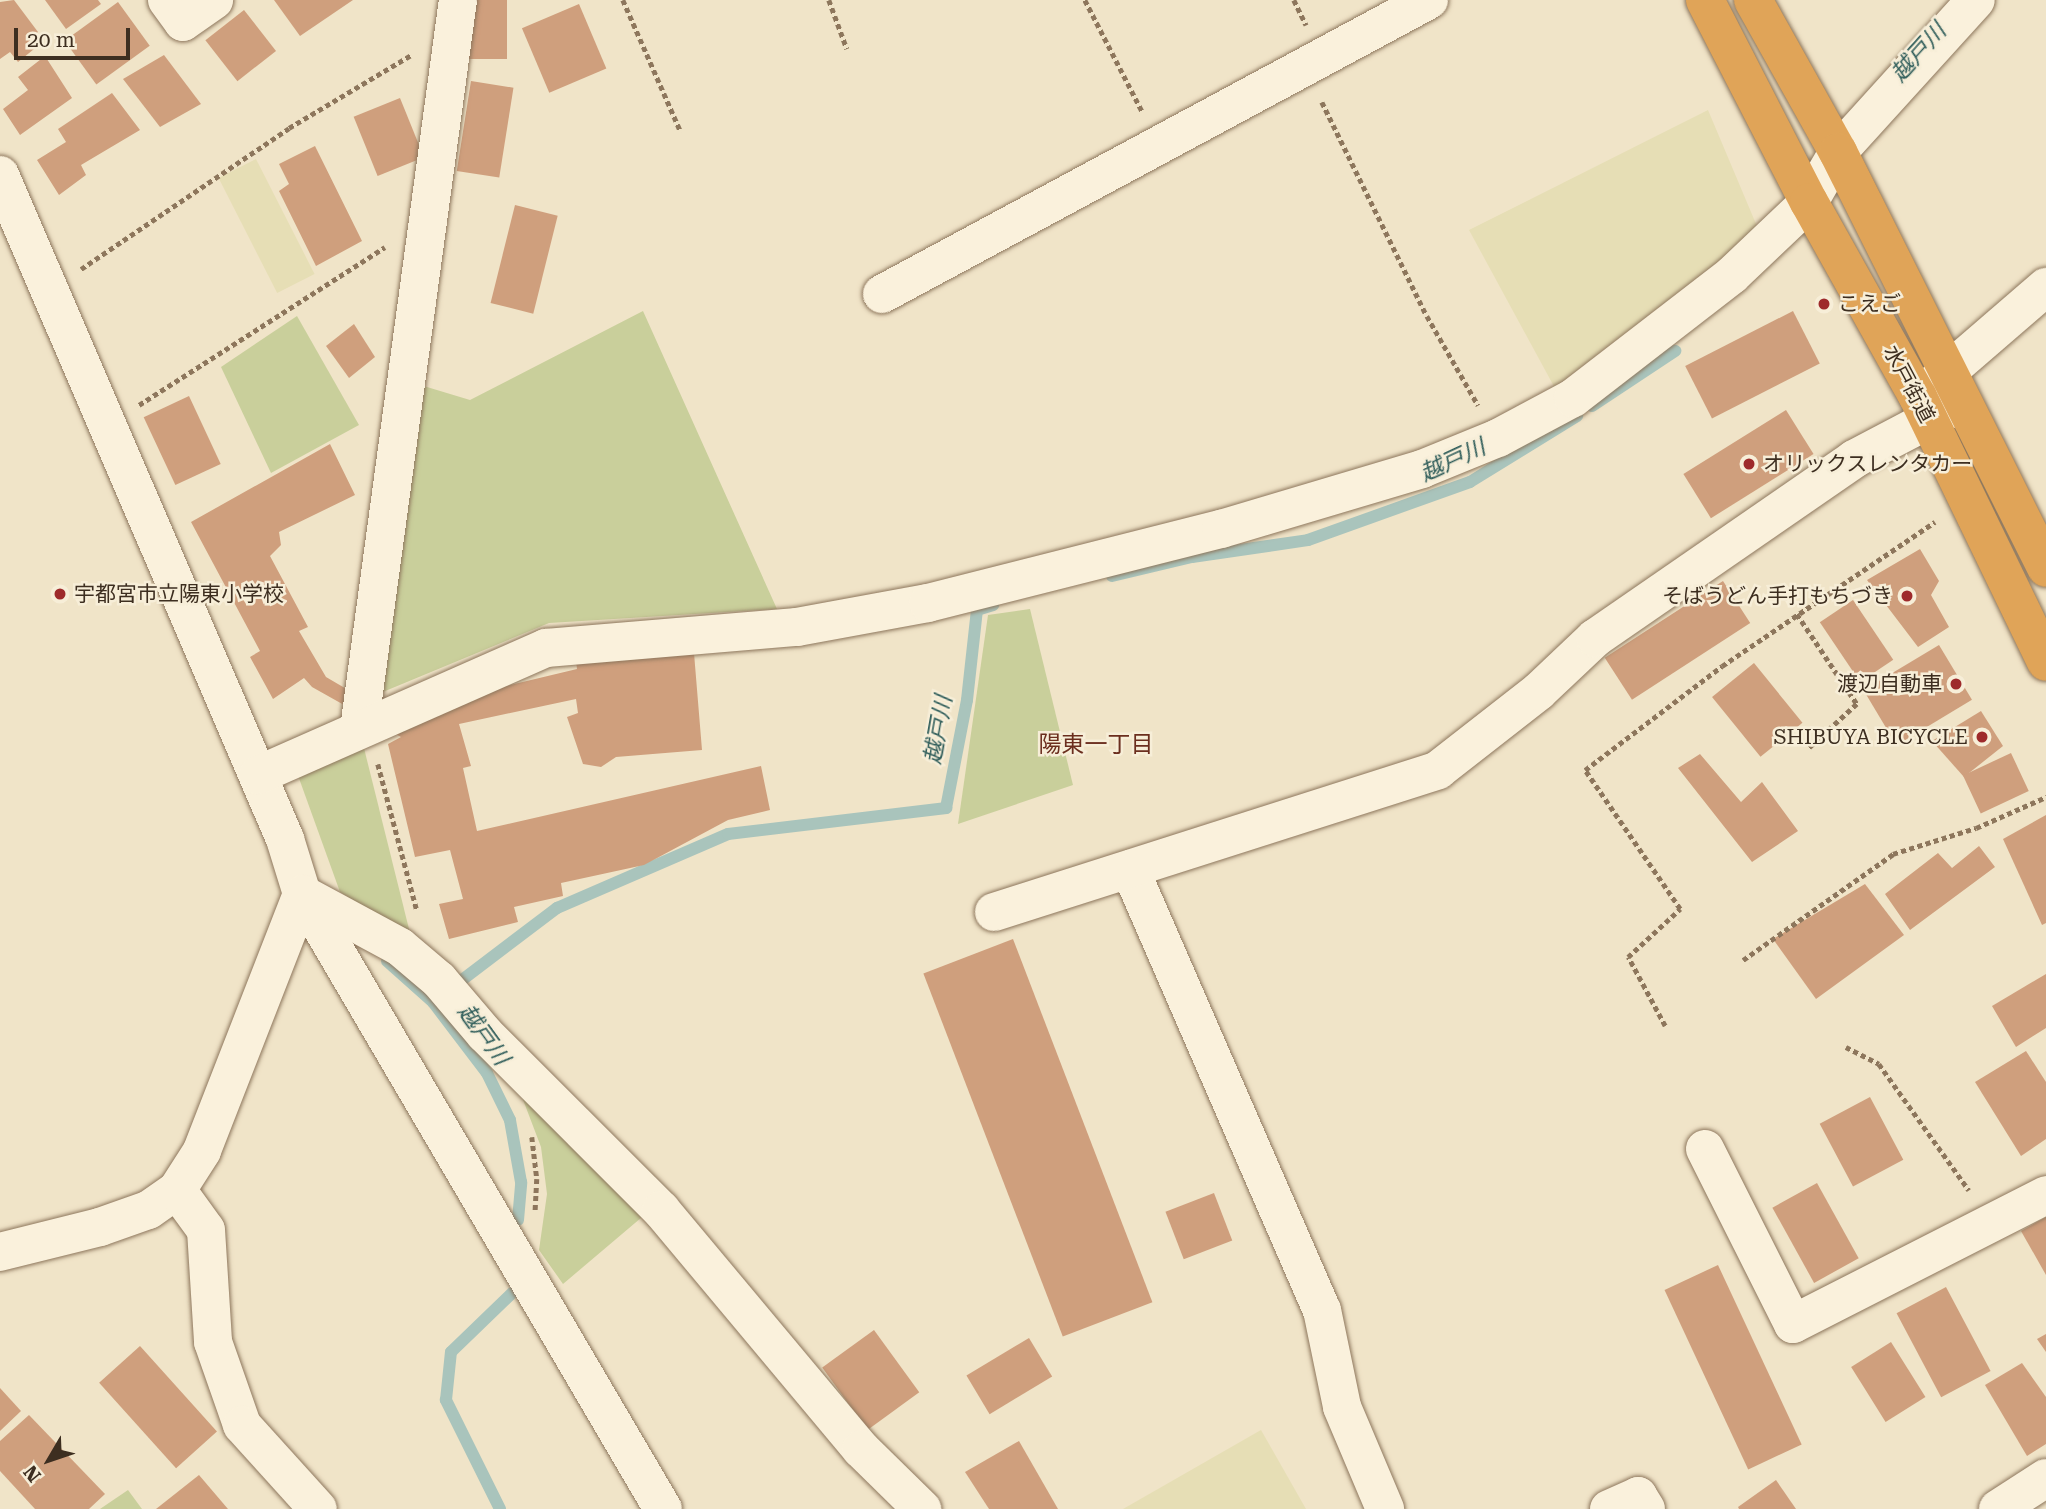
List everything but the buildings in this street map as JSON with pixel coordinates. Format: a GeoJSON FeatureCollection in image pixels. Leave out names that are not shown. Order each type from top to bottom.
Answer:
{"type":"FeatureCollection","features":[{"type":"Feature","properties":{"kind":"highway","name":"水戸街道"},"geometry":{"type":"LineString","coordinates":[[1705,0],[1816,214],[1939,398],[2046,568]]}},
{"type":"Feature","properties":{"kind":"highway","name":"水戸街道"},"geometry":{"type":"LineString","coordinates":[[1753,0],[1838,152],[1939,398],[1968,501],[2046,662]]}},
{"type":"Feature","properties":{"kind":"street"},"geometry":{"type":"LineString","coordinates":[[167,0],[183,22],[214,0]]}},
{"type":"Feature","properties":{"kind":"street"},"geometry":{"type":"LineString","coordinates":[[881,293],[1429,0]]}},
{"type":"Feature","properties":{"kind":"street"},"geometry":{"type":"LineString","coordinates":[[258,775],[546,648],[797,627],[928,603],[1222,529],[1422,469],[1497,439],[1573,398],[1816,214],[1838,152],[1976,0]]}},
{"type":"Feature","properties":{"kind":"street"},"geometry":{"type":"LineString","coordinates":[[364,727],[456,14]]}},
{"type":"Feature","properties":{"kind":"street"},"geometry":{"type":"LineString","coordinates":[[0,175],[258,775],[302,894],[663,1509]]}},
{"type":"Feature","properties":{"kind":"street"},"geometry":{"type":"LineString","coordinates":[[994,912],[1438,770],[1539,691],[1595,638],[1939,398],[2046,287]]}},
{"type":"Feature","properties":{"kind":"street"},"geometry":{"type":"LineString","coordinates":[[2011,586],[2046,568]]}},
{"type":"Feature","properties":{"kind":"street"},"geometry":{"type":"LineString","coordinates":[[1130,869],[1322,1310],[1342,1407],[1385,1509]]}},
{"type":"Feature","properties":{"kind":"street"},"geometry":{"type":"LineString","coordinates":[[302,894],[428,970],[470,1017],[661,1210],[861,1449],[922,1509]]}},
{"type":"Feature","properties":{"kind":"street"},"geometry":{"type":"LineString","coordinates":[[0,1252],[112,1223],[148,1210],[177,1190],[202,1151],[302,894]]}},
{"type":"Feature","properties":{"kind":"street"},"geometry":{"type":"LineString","coordinates":[[1705,1149],[1793,1324],[2046,1195]]}},
{"type":"Feature","properties":{"kind":"street"},"geometry":{"type":"LineString","coordinates":[[177,1190],[206,1230],[213,1342],[242,1425],[318,1509]]}},
{"type":"Feature","properties":{"kind":"street"},"geometry":{"type":"LineString","coordinates":[[1998,1509],[2046,1478]]}},
{"type":"Feature","properties":{"kind":"street"},"geometry":{"type":"LineString","coordinates":[[1609,1509],[1638,1496],[1646,1509]]}},
{"type":"Feature","properties":{"kind":"path"},"geometry":{"type":"LineString","coordinates":[[623,0],[681,132]]}},
{"type":"Feature","properties":{"kind":"path"},"geometry":{"type":"LineString","coordinates":[[829,0],[847,50]]}},
{"type":"Feature","properties":{"kind":"path"},"geometry":{"type":"LineString","coordinates":[[1086,0],[1159,145]]}},
{"type":"Feature","properties":{"kind":"path"},"geometry":{"type":"LineString","coordinates":[[48,291],[456,14]]}},
{"type":"Feature","properties":{"kind":"path"},"geometry":{"type":"LineString","coordinates":[[1304,67],[1427,316],[1497,439]]}},
{"type":"Feature","properties":{"kind":"path"},"geometry":{"type":"LineString","coordinates":[[107,426],[430,218]]}},
{"type":"Feature","properties":{"kind":"path"},"geometry":{"type":"LineString","coordinates":[[1665,1027],[1628,957],[1680,909],[1585,770],[1797,614],[1968,501]]}},
{"type":"Feature","properties":{"kind":"path"},"geometry":{"type":"LineString","coordinates":[[1797,614],[1857,704],[1808,749]]}},
{"type":"Feature","properties":{"kind":"path"},"geometry":{"type":"LineString","coordinates":[[364,727],[426,949],[428,970]]}},
{"type":"Feature","properties":{"kind":"path"},"geometry":{"type":"LineString","coordinates":[[1743,960],[1893,854],[1976,828],[2046,797]]}},
{"type":"Feature","properties":{"kind":"path"},"geometry":{"type":"LineString","coordinates":[[1846,1046],[1879,1064],[1992,1223]]}},
{"type":"Feature","properties":{"kind":"path"},"geometry":{"type":"LineString","coordinates":[[526,1275],[537,1179],[528,1126]]}},
{"type":"Feature","properties":{"kind":"shaded area"},"geometry":{"type":"Polygon","coordinates":[[[1708,110],[1759,231],[1557,392],[1469,230],[1708,110]]]}},
{"type":"Feature","properties":{"kind":"shaded area"},"geometry":{"type":"Polygon","coordinates":[[[256,159],[315,274],[277,293],[219,178],[256,159]]]}},
{"type":"Feature","properties":{"kind":"shaded area"},"geometry":{"type":"Polygon","coordinates":[[[1261,1430],[1306,1509],[1123,1509],[1261,1430]]]}},
{"type":"Feature","properties":{"kind":"green space"},"geometry":{"type":"Polygon","coordinates":[[[643,311],[777,609],[549,623],[378,694],[417,384],[470,400],[643,311]]]}},
{"type":"Feature","properties":{"kind":"green space"},"geometry":{"type":"Polygon","coordinates":[[[297,316],[359,425],[271,473],[221,367],[297,316]]]}},
{"type":"Feature","properties":{"kind":"green space"},"geometry":{"type":"Polygon","coordinates":[[[1030,609],[1073,785],[958,824],[988,615],[1030,609]]]}},
{"type":"Feature","properties":{"kind":"green space"},"geometry":{"type":"Polygon","coordinates":[[[361,736],[411,937],[340,892],[296,770],[361,736]]]}},
{"type":"Feature","properties":{"kind":"green space"},"geometry":{"type":"Polygon","coordinates":[[[514,1076],[648,1212],[563,1284],[539,1250],[547,1194],[541,1147],[514,1076]]]}},
{"type":"Feature","properties":{"kind":"green space"},"geometry":{"type":"Polygon","coordinates":[[[128,1490],[142,1509],[100,1509],[128,1490]]]}},
{"type":"Feature","properties":{"kind":"waterway","name":"越戸川"},"geometry":{"type":"LineString","coordinates":[[1592,406],[1675,351]]}},
{"type":"Feature","properties":{"kind":"waterway","name":"越戸川"},"geometry":{"type":"LineString","coordinates":[[1112,576],[1192,557],[1308,540],[1470,482],[1577,416]]}},
{"type":"Feature","properties":{"kind":"waterway","name":"越戸川"},"geometry":{"type":"LineString","coordinates":[[518,1220],[521,1182],[510,1120],[487,1073],[433,1002],[557,908],[728,834],[946,808],[967,700],[977,610],[993,605]]}},
{"type":"Feature","properties":{"kind":"waterway"},"geometry":{"type":"LineString","coordinates":[[387,961],[433,1002]]}},
{"type":"Feature","properties":{"kind":"waterway","name":"越戸川"},"geometry":{"type":"LineString","coordinates":[[500,1509],[446,1400],[451,1352],[512,1293]]}},
{"type":"Feature","properties":{"kind":"place","name":"こえご"},"geometry":{"type":"Point","coordinates":[1824,304]}},
{"type":"Feature","properties":{"kind":"place","name":"オリックスレンタカー"},"geometry":{"type":"Point","coordinates":[1749,464]}},
{"type":"Feature","properties":{"kind":"place","name":"宇都宮市立陽東小学校"},"geometry":{"type":"Point","coordinates":[60,594]}},
{"type":"Feature","properties":{"kind":"place","name":"そばうどん手打もちづき"},"geometry":{"type":"Point","coordinates":[1907,596]}},
{"type":"Feature","properties":{"kind":"place","name":"渡辺自動車"},"geometry":{"type":"Point","coordinates":[1956,684]}},
{"type":"Feature","properties":{"kind":"place","name":"SHIBUYA BICYCLE"},"geometry":{"type":"Point","coordinates":[1982,737]}},
{"type":"Feature","properties":{"kind":"district","name":"陽東一丁目"},"geometry":{"type":"Point","coordinates":[1096,745]}}]}
